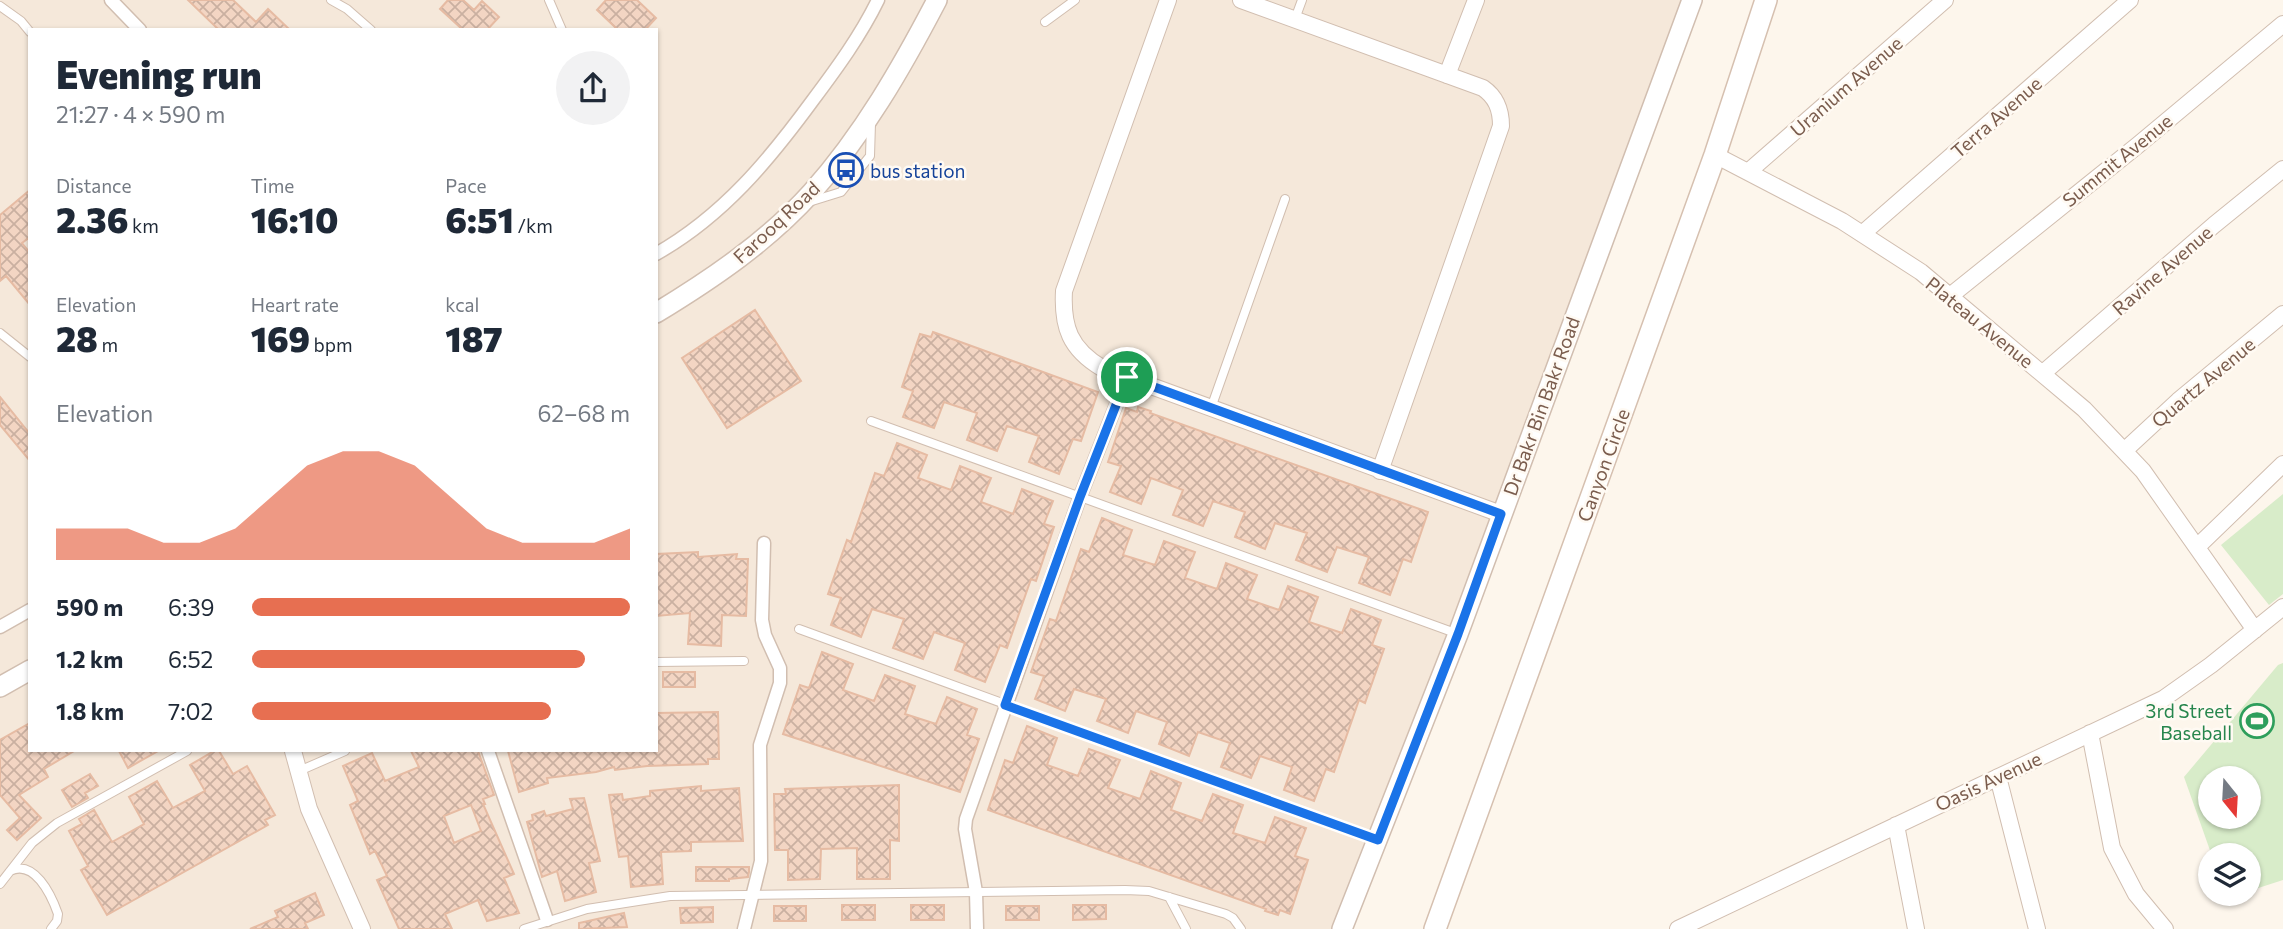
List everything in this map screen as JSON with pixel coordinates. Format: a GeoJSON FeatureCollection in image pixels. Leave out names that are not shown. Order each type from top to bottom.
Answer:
{"type":"FeatureCollection","features":[{"type":"Feature","properties":{"kind":"main road","name":"Canyon Circle"},"geometry":{"type":"LineString","coordinates":[[1435,929],[1715,155],[1766,0]]}},
{"type":"Feature","properties":{"kind":"street"},"geometry":{"type":"LineString","coordinates":[[111,0],[138,28]]}},
{"type":"Feature","properties":{"kind":"street"},"geometry":{"type":"LineString","coordinates":[[658,253],[717,213],[754,176],[838,66],[878,0]]}},
{"type":"Feature","properties":{"kind":"street","name":"Farooq Road"},"geometry":{"type":"LineString","coordinates":[[658,312],[732,263],[799,205],[842,154],[871,113],[902,65],[937,0]]}},
{"type":"Feature","properties":{"kind":"street"},"geometry":{"type":"LineString","coordinates":[[1168,0],[1064,291],[1063,310],[1067,329],[1075,346],[1086,358],[1102,368],[1501,514]]}},
{"type":"Feature","properties":{"kind":"street"},"geometry":{"type":"LineString","coordinates":[[1241,0],[1483,88],[1492,94],[1498,106],[1501,125],[1380,471]]}},
{"type":"Feature","properties":{"kind":"street"},"geometry":{"type":"LineString","coordinates":[[1447,75],[1476,0]]}},
{"type":"Feature","properties":{"kind":"street","name":"Dr Bakr Bin Bakr Road"},"geometry":{"type":"LineString","coordinates":[[1342,929],[1458,634],[1692,0]]}},
{"type":"Feature","properties":{"kind":"street","name":"Uranium Avenue"},"geometry":{"type":"LineString","coordinates":[[1748,172],[1945,0]]}},
{"type":"Feature","properties":{"kind":"street","name":"Terra Avenue"},"geometry":{"type":"LineString","coordinates":[[1862,234],[2130,0]]}},
{"type":"Feature","properties":{"kind":"street","name":"Summit Avenue"},"geometry":{"type":"LineString","coordinates":[[1950,296],[2283,24]]}},
{"type":"Feature","properties":{"kind":"street","name":"Plateau Avenue"},"geometry":{"type":"LineString","coordinates":[[1715,155],[1842,220],[1921,272],[2084,408],[2143,471],[2255,630]]}},
{"type":"Feature","properties":{"kind":"street","name":"Ravine Avenue"},"geometry":{"type":"LineString","coordinates":[[2043,373],[2283,169]]}},
{"type":"Feature","properties":{"kind":"street","name":"Quartz Avenue"},"geometry":{"type":"LineString","coordinates":[[2124,451],[2178,401],[2283,314]]}},
{"type":"Feature","properties":{"kind":"street"},"geometry":{"type":"LineString","coordinates":[[977,929],[976,892],[965,829],[966,818],[1080,497],[1127,377]]}},
{"type":"Feature","properties":{"kind":"street"},"geometry":{"type":"LineString","coordinates":[[2197,547],[2283,464]]}},
{"type":"Feature","properties":{"kind":"street"},"geometry":{"type":"LineString","coordinates":[[744,929],[761,862],[760,745],[780,683],[780,668],[765,635],[762,620],[764,543]]}},
{"type":"Feature","properties":{"kind":"street","name":"Oasis Avenue"},"geometry":{"type":"LineString","coordinates":[[1681,928],[2162,699],[2283,607]]}},
{"type":"Feature","properties":{"kind":"street"},"geometry":{"type":"LineString","coordinates":[[0,627],[28,611]]}},
{"type":"Feature","properties":{"kind":"street"},"geometry":{"type":"LineString","coordinates":[[0,687],[28,671]]}},
{"type":"Feature","properties":{"kind":"street"},"geometry":{"type":"LineString","coordinates":[[2090,733],[2112,848],[2136,894],[2165,929]]}},
{"type":"Feature","properties":{"kind":"street"},"geometry":{"type":"LineString","coordinates":[[293,752],[318,832],[362,929]]}},
{"type":"Feature","properties":{"kind":"street"},"geometry":{"type":"LineString","coordinates":[[488,752],[547,920]]}},
{"type":"Feature","properties":{"kind":"street"},"geometry":{"type":"LineString","coordinates":[[1998,776],[2037,929]]}},
{"type":"Feature","properties":{"kind":"street"},"geometry":{"type":"LineString","coordinates":[[1896,825],[1916,929]]}},
{"type":"Feature","properties":{"kind":"lane"},"geometry":{"type":"LineString","coordinates":[[331,0],[369,28]]}},
{"type":"Feature","properties":{"kind":"lane"},"geometry":{"type":"LineString","coordinates":[[549,0],[561,28]]}},
{"type":"Feature","properties":{"kind":"lane"},"geometry":{"type":"LineString","coordinates":[[1045,22],[1075,0]]}},
{"type":"Feature","properties":{"kind":"lane"},"geometry":{"type":"LineString","coordinates":[[1295,19],[1302,0]]}},
{"type":"Feature","properties":{"kind":"lane"},"geometry":{"type":"LineString","coordinates":[[0,6],[28,30]]}},
{"type":"Feature","properties":{"kind":"lane"},"geometry":{"type":"LineString","coordinates":[[1211,408],[1285,199]]}},
{"type":"Feature","properties":{"kind":"lane"},"geometry":{"type":"LineString","coordinates":[[0,333],[28,355]]}},
{"type":"Feature","properties":{"kind":"lane"},"geometry":{"type":"LineString","coordinates":[[871,421],[1458,634]]}},
{"type":"Feature","properties":{"kind":"lane"},"geometry":{"type":"LineString","coordinates":[[799,629],[1378,840]]}},
{"type":"Feature","properties":{"kind":"lane"},"geometry":{"type":"LineString","coordinates":[[658,662],[744,661]]}},
{"type":"Feature","properties":{"kind":"lane"},"geometry":{"type":"LineString","coordinates":[[0,884],[32,843],[57,824],[185,752]]}},
{"type":"Feature","properties":{"kind":"lane"},"geometry":{"type":"LineString","coordinates":[[299,771],[343,752]]}},
{"type":"Feature","properties":{"kind":"lane"},"geometry":{"type":"LineString","coordinates":[[32,843],[28,856],[58,914],[51,929]]}},
{"type":"Feature","properties":{"kind":"lane"},"geometry":{"type":"LineString","coordinates":[[7,872],[22,867],[35,874]]}},
{"type":"Feature","properties":{"kind":"lane"},"geometry":{"type":"LineString","coordinates":[[524,929],[547,920],[631,900],[670,896],[1125,890],[1149,891],[1226,914],[1233,918],[1241,929]]}},
{"type":"Feature","properties":{"kind":"lane"},"geometry":{"type":"LineString","coordinates":[[1169,897],[1186,929]]}},
{"type":"Feature","properties":{"kind":"shaded area"},"geometry":{"type":"Polygon","coordinates":[[[0,0],[1688,0],[1338,929],[0,929],[0,0]]]}},
{"type":"Feature","properties":{"kind":"green space"},"geometry":{"type":"Polygon","coordinates":[[[2283,494],[2283,594],[2269,605],[2221,545],[2283,494]]]}},
{"type":"Feature","properties":{"kind":"green space","name":"3rd Street Baseball"},"geometry":{"type":"Polygon","coordinates":[[[2283,663],[2283,880],[2261,887],[2261,843],[2207,843],[2203,830],[2261,830],[2261,766],[2198,766],[2198,816],[2184,777],[2278,665],[2283,663]]]}},
{"type":"Feature","properties":{"kind":"building"},"geometry":{"type":"Polygon","coordinates":[[[188,0],[233,0],[256,22],[268,9],[288,28],[217,28],[188,0]]]}},
{"type":"Feature","properties":{"kind":"building"},"geometry":{"type":"Polygon","coordinates":[[[448,0],[463,0],[474,10],[482,1],[499,17],[489,28],[461,28],[440,9],[448,0]]]}},
{"type":"Feature","properties":{"kind":"building"},"geometry":{"type":"Polygon","coordinates":[[[606,0],[637,0],[656,18],[647,28],[616,28],[597,10],[606,0]]]}},
{"type":"Feature","properties":{"kind":"building"},"geometry":{"type":"Polygon","coordinates":[[[28,192],[28,238],[22,243],[28,250],[28,303],[6,276],[0,281],[0,215],[28,192]]]}},
{"type":"Feature","properties":{"kind":"building"},"geometry":{"type":"Polygon","coordinates":[[[755,310],[801,381],[727,428],[682,358],[755,310]]]}},
{"type":"Feature","properties":{"kind":"building"},"geometry":{"type":"Polygon","coordinates":[[[933,332],[1098,392],[1081,441],[1073,439],[1059,474],[1029,462],[1039,436],[1007,426],[997,451],[967,440],[977,413],[944,402],[934,428],[903,417],[913,391],[902,387],[920,334],[931,337],[933,332]]]}},
{"type":"Feature","properties":{"kind":"building"},"geometry":{"type":"Polygon","coordinates":[[[0,397],[28,432],[28,459],[0,425],[0,397]]]}},
{"type":"Feature","properties":{"kind":"building"},"geometry":{"type":"Polygon","coordinates":[[[1138,407],[1428,512],[1411,562],[1403,559],[1390,595],[1359,583],[1369,557],[1337,547],[1327,572],[1296,560],[1307,533],[1275,523],[1265,549],[1235,537],[1245,512],[1213,501],[1203,526],[1173,515],[1183,490],[1151,478],[1141,504],[1110,492],[1121,466],[1108,462],[1126,408],[1137,412],[1138,407]]]}},
{"type":"Feature","properties":{"kind":"building"},"geometry":{"type":"Polygon","coordinates":[[[897,443],[927,455],[918,478],[951,490],[960,466],[991,478],[981,502],[1013,514],[1022,489],[1053,501],[1044,524],[1054,527],[1036,581],[1031,579],[1007,648],[1000,645],[985,682],[955,670],[965,643],[934,632],[923,659],[893,648],[904,619],[872,609],[861,637],[831,625],[841,598],[828,594],[847,540],[851,542],[875,473],[884,476],[897,443]]]}},
{"type":"Feature","properties":{"kind":"building"},"geometry":{"type":"Polygon","coordinates":[[[1102,518],[1132,530],[1123,555],[1155,565],[1164,541],[1195,552],[1185,578],[1217,589],[1226,563],[1257,575],[1247,599],[1279,610],[1288,586],[1318,597],[1309,622],[1342,633],[1351,609],[1381,620],[1372,645],[1384,649],[1365,703],[1359,700],[1334,772],[1326,769],[1314,801],[1284,790],[1292,767],[1260,756],[1251,778],[1221,767],[1230,743],[1198,732],[1189,756],[1159,744],[1167,722],[1136,711],[1128,733],[1097,721],[1106,699],[1074,689],[1065,711],[1035,699],[1044,676],[1031,672],[1050,619],[1056,621],[1081,549],[1089,552],[1102,518]]]}},
{"type":"Feature","properties":{"kind":"building"},"geometry":{"type":"Polygon","coordinates":[[[698,552],[698,557],[737,554],[736,559],[748,559],[746,616],[722,615],[721,646],[688,644],[690,613],[658,616],[658,554],[698,552]]]}},
{"type":"Feature","properties":{"kind":"building"},"geometry":{"type":"Polygon","coordinates":[[[822,652],[853,664],[843,690],[874,701],[885,675],[915,686],[905,714],[936,724],[947,697],[977,709],[967,735],[979,739],[960,792],[783,734],[800,685],[809,688],[822,652]]]}},
{"type":"Feature","properties":{"kind":"building"},"geometry":{"type":"Polygon","coordinates":[[[663,672],[695,672],[695,687],[663,687],[663,672]]]}},
{"type":"Feature","properties":{"kind":"building"},"geometry":{"type":"Polygon","coordinates":[[[718,712],[719,759],[708,759],[708,764],[615,770],[614,767],[547,778],[548,783],[519,792],[508,752],[658,752],[658,713],[718,712]]]}},
{"type":"Feature","properties":{"kind":"building"},"geometry":{"type":"Polygon","coordinates":[[[28,724],[28,752],[72,752],[44,769],[48,777],[19,795],[41,818],[17,840],[7,830],[20,818],[0,795],[0,740],[28,724]]]}},
{"type":"Feature","properties":{"kind":"building"},"geometry":{"type":"Polygon","coordinates":[[[1027,726],[1057,738],[1047,765],[1078,776],[1089,749],[1120,760],[1108,788],[1140,799],[1151,771],[1181,783],[1171,810],[1202,821],[1213,794],[1243,805],[1233,833],[1265,843],[1275,817],[1306,828],[1295,856],[1308,860],[1290,914],[1280,910],[1278,915],[1265,911],[1266,909],[988,810],[1005,760],[1013,763],[1027,726]]]}},
{"type":"Feature","properties":{"kind":"building"},"geometry":{"type":"Polygon","coordinates":[[[120,752],[156,752],[128,768],[120,752]]]}},
{"type":"Feature","properties":{"kind":"building"},"geometry":{"type":"Polygon","coordinates":[[[212,752],[220,752],[233,774],[247,766],[275,815],[265,820],[268,825],[107,915],[81,870],[88,866],[69,831],[82,824],[79,819],[94,810],[112,842],[144,824],[129,797],[157,781],[173,808],[205,791],[190,765],[212,752]]]}},
{"type":"Feature","properties":{"kind":"building"},"geometry":{"type":"Polygon","coordinates":[[[412,752],[478,752],[494,795],[483,799],[483,804],[514,874],[504,878],[519,913],[487,921],[478,900],[445,914],[452,929],[399,929],[377,880],[387,876],[375,851],[370,854],[350,805],[358,801],[343,766],[372,753],[385,781],[419,767],[412,752]],[[471,805],[444,816],[454,843],[481,831],[471,805]]]}},
{"type":"Feature","properties":{"kind":"building"},"geometry":{"type":"Polygon","coordinates":[[[90,774],[98,786],[85,793],[88,798],[72,807],[62,790],[90,774]]]}},
{"type":"Feature","properties":{"kind":"building"},"geometry":{"type":"Polygon","coordinates":[[[899,785],[899,841],[890,840],[890,879],[857,879],[857,848],[821,849],[820,879],[788,880],[788,850],[775,850],[774,794],[786,794],[785,789],[899,785]]]}},
{"type":"Feature","properties":{"kind":"building"},"geometry":{"type":"Polygon","coordinates":[[[701,786],[701,791],[739,788],[743,841],[691,842],[691,851],[661,852],[663,884],[631,887],[628,856],[619,857],[609,795],[622,794],[623,800],[650,796],[650,791],[701,786]]]}},
{"type":"Feature","properties":{"kind":"building"},"geometry":{"type":"Polygon","coordinates":[[[584,798],[600,861],[589,863],[596,892],[565,901],[557,871],[542,877],[527,822],[533,820],[532,815],[544,811],[546,816],[573,809],[570,799],[584,798]]]}},
{"type":"Feature","properties":{"kind":"building"},"geometry":{"type":"Polygon","coordinates":[[[696,867],[749,867],[749,872],[748,877],[729,881],[696,881],[696,867]]]}},
{"type":"Feature","properties":{"kind":"building"},"geometry":{"type":"Polygon","coordinates":[[[315,893],[324,915],[305,923],[308,929],[250,929],[278,917],[275,911],[315,893]]]}},
{"type":"Feature","properties":{"kind":"building"},"geometry":{"type":"Polygon","coordinates":[[[842,905],[875,905],[875,920],[842,920],[842,905]]]}},
{"type":"Feature","properties":{"kind":"building"},"geometry":{"type":"Polygon","coordinates":[[[911,905],[944,905],[944,920],[911,920],[911,905]]]}},
{"type":"Feature","properties":{"kind":"building"},"geometry":{"type":"Polygon","coordinates":[[[1073,905],[1106,905],[1106,919],[1073,920],[1073,905]]]}},
{"type":"Feature","properties":{"kind":"building"},"geometry":{"type":"Polygon","coordinates":[[[774,906],[806,906],[806,921],[774,921],[774,906]]]}},
{"type":"Feature","properties":{"kind":"building"},"geometry":{"type":"Polygon","coordinates":[[[1006,906],[1039,906],[1039,920],[1006,920],[1006,906]]]}},
{"type":"Feature","properties":{"kind":"building"},"geometry":{"type":"Polygon","coordinates":[[[713,907],[713,922],[681,923],[680,908],[713,907]]]}},
{"type":"Feature","properties":{"kind":"building"},"geometry":{"type":"Polygon","coordinates":[[[624,913],[627,927],[579,929],[579,923],[624,913]]]}},
{"type":"Feature","properties":{"kind":"place","name":"bus station"},"geometry":{"type":"Point","coordinates":[846,170]}},
{"type":"Feature","properties":{"kind":"place","name":"3rd Street Baseball"},"geometry":{"type":"Point","coordinates":[2257,721]}},
{"type":"Feature","properties":{"kind":"route"},"geometry":{"type":"LineString","coordinates":[[1127,377],[1501,514],[1458,634],[1378,840],[1005,705],[1080,497],[1127,377]]}}]}
